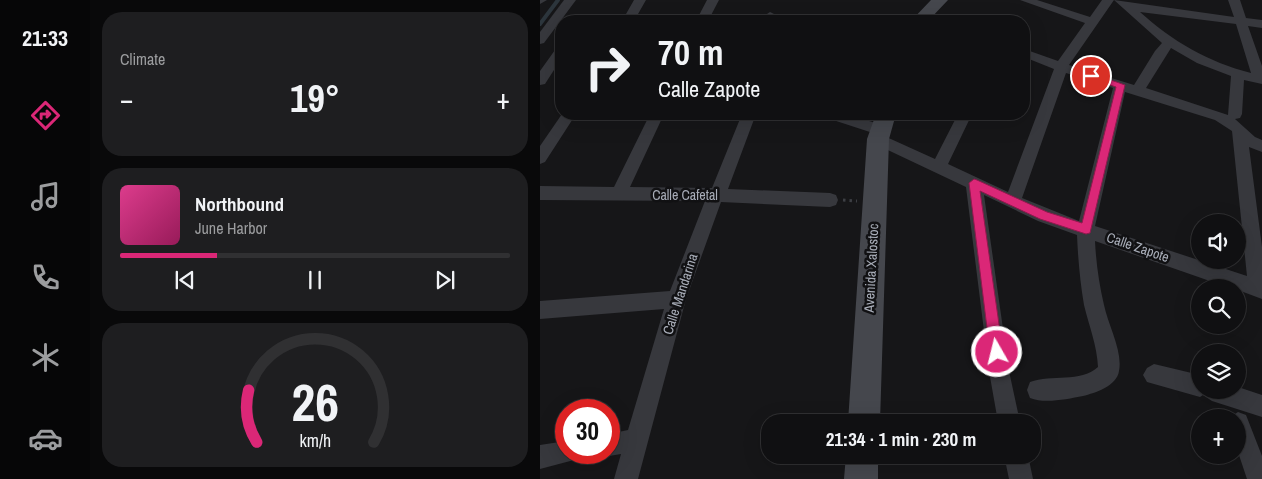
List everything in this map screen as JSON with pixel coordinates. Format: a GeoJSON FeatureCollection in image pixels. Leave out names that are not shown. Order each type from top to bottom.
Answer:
{"type":"FeatureCollection","features":[{"type":"Feature","properties":{"kind":"street"},"geometry":{"type":"LineString","coordinates":[[559,15],[570,0]]}},
{"type":"Feature","properties":{"kind":"street"},"geometry":{"type":"LineString","coordinates":[[631,15],[640,0]]}},
{"type":"Feature","properties":{"kind":"street"},"geometry":{"type":"LineString","coordinates":[[705,15],[713,0]]}},
{"type":"Feature","properties":{"kind":"street"},"geometry":{"type":"LineString","coordinates":[[925,15],[940,0]]}},
{"type":"Feature","properties":{"kind":"street"},"geometry":{"type":"LineString","coordinates":[[1026,0],[1093,22]]}},
{"type":"Feature","properties":{"kind":"street"},"geometry":{"type":"LineString","coordinates":[[1013,202],[1061,67],[1108,0]]}},
{"type":"Feature","properties":{"kind":"street"},"geometry":{"type":"LineString","coordinates":[[1234,0],[1261,80]]}},
{"type":"Feature","properties":{"kind":"street"},"geometry":{"type":"LineString","coordinates":[[1124,3],[1262,24]]}},
{"type":"Feature","properties":{"kind":"street"},"geometry":{"type":"LineString","coordinates":[[1124,3],[1138,18],[1169,43],[1210,65],[1261,80]]}},
{"type":"Feature","properties":{"kind":"street"},"geometry":{"type":"LineString","coordinates":[[540,40],[555,20]]}},
{"type":"Feature","properties":{"kind":"street"},"geometry":{"type":"LineString","coordinates":[[1138,90],[1159,54],[1169,43]]}},
{"type":"Feature","properties":{"kind":"street"},"geometry":{"type":"LineString","coordinates":[[540,52],[555,53]]}},
{"type":"Feature","properties":{"kind":"street"},"geometry":{"type":"LineString","coordinates":[[1030,55],[1061,67],[1237,122],[1250,141],[1262,146]]}},
{"type":"Feature","properties":{"kind":"street"},"geometry":{"type":"LineString","coordinates":[[540,81],[555,60]]}},
{"type":"Feature","properties":{"kind":"street"},"geometry":{"type":"LineString","coordinates":[[1238,74],[1237,122],[1260,289]]}},
{"type":"Feature","properties":{"kind":"street"},"geometry":{"type":"LineString","coordinates":[[1038,390],[1071,388],[1101,379],[1109,371],[1108,355],[1094,305],[1087,262],[1086,229],[1120,85]]}},
{"type":"Feature","properties":{"kind":"street"},"geometry":{"type":"LineString","coordinates":[[540,158],[565,120]]}},
{"type":"Feature","properties":{"kind":"street"},"geometry":{"type":"LineString","coordinates":[[618,195],[653,120]]}},
{"type":"Feature","properties":{"kind":"street","name":"Calle Mandarina"},"geometry":{"type":"LineString","coordinates":[[626,479],[676,299],[708,212],[717,195],[747,120]]}},
{"type":"Feature","properties":{"kind":"street","name":"Calle Zapote"},"geometry":{"type":"LineString","coordinates":[[855,120],[881,127],[939,166],[1044,216],[1260,289]]}},
{"type":"Feature","properties":{"kind":"street"},"geometry":{"type":"LineString","coordinates":[[939,166],[962,120]]}},
{"type":"Feature","properties":{"kind":"street","name":"Avenida Xalostoc"},"geometry":{"type":"LineString","coordinates":[[864,414],[874,201],[881,127]]}},
{"type":"Feature","properties":{"kind":"street"},"geometry":{"type":"LineString","coordinates":[[974,183],[999,371],[1007,414]]}},
{"type":"Feature","properties":{"kind":"street","name":"Calle Cafetal"},"geometry":{"type":"LineString","coordinates":[[540,193],[717,195],[830,200]]}},
{"type":"Feature","properties":{"kind":"street"},"geometry":{"type":"LineString","coordinates":[[540,310],[676,299]]}},
{"type":"Feature","properties":{"kind":"street"},"geometry":{"type":"LineString","coordinates":[[1154,374],[1191,384]]}},
{"type":"Feature","properties":{"kind":"street"},"geometry":{"type":"LineString","coordinates":[[1240,399],[1262,406]]}},
{"type":"Feature","properties":{"kind":"street"},"geometry":{"type":"LineString","coordinates":[[620,443],[636,440]]}},
{"type":"Feature","properties":{"kind":"street"},"geometry":{"type":"LineString","coordinates":[[1246,444],[1259,479]]}},
{"type":"Feature","properties":{"kind":"street"},"geometry":{"type":"LineString","coordinates":[[540,457],[555,454]]}},
{"type":"Feature","properties":{"kind":"street"},"geometry":{"type":"LineString","coordinates":[[861,479],[862,464]]}},
{"type":"Feature","properties":{"kind":"street"},"geometry":{"type":"LineString","coordinates":[[1018,464],[1021,479]]}},
{"type":"Feature","properties":{"kind":"path"},"geometry":{"type":"LineString","coordinates":[[830,200],[874,201]]}},
{"type":"Feature","properties":{"kind":"waterway"},"geometry":{"type":"LineString","coordinates":[[540,24],[558,0]]}},
{"type":"Feature","properties":{"kind":"route"},"geometry":{"type":"LineString","coordinates":[[997,352],[974,183],[1044,216],[1086,229],[1120,85],[1091,76]]}}]}
